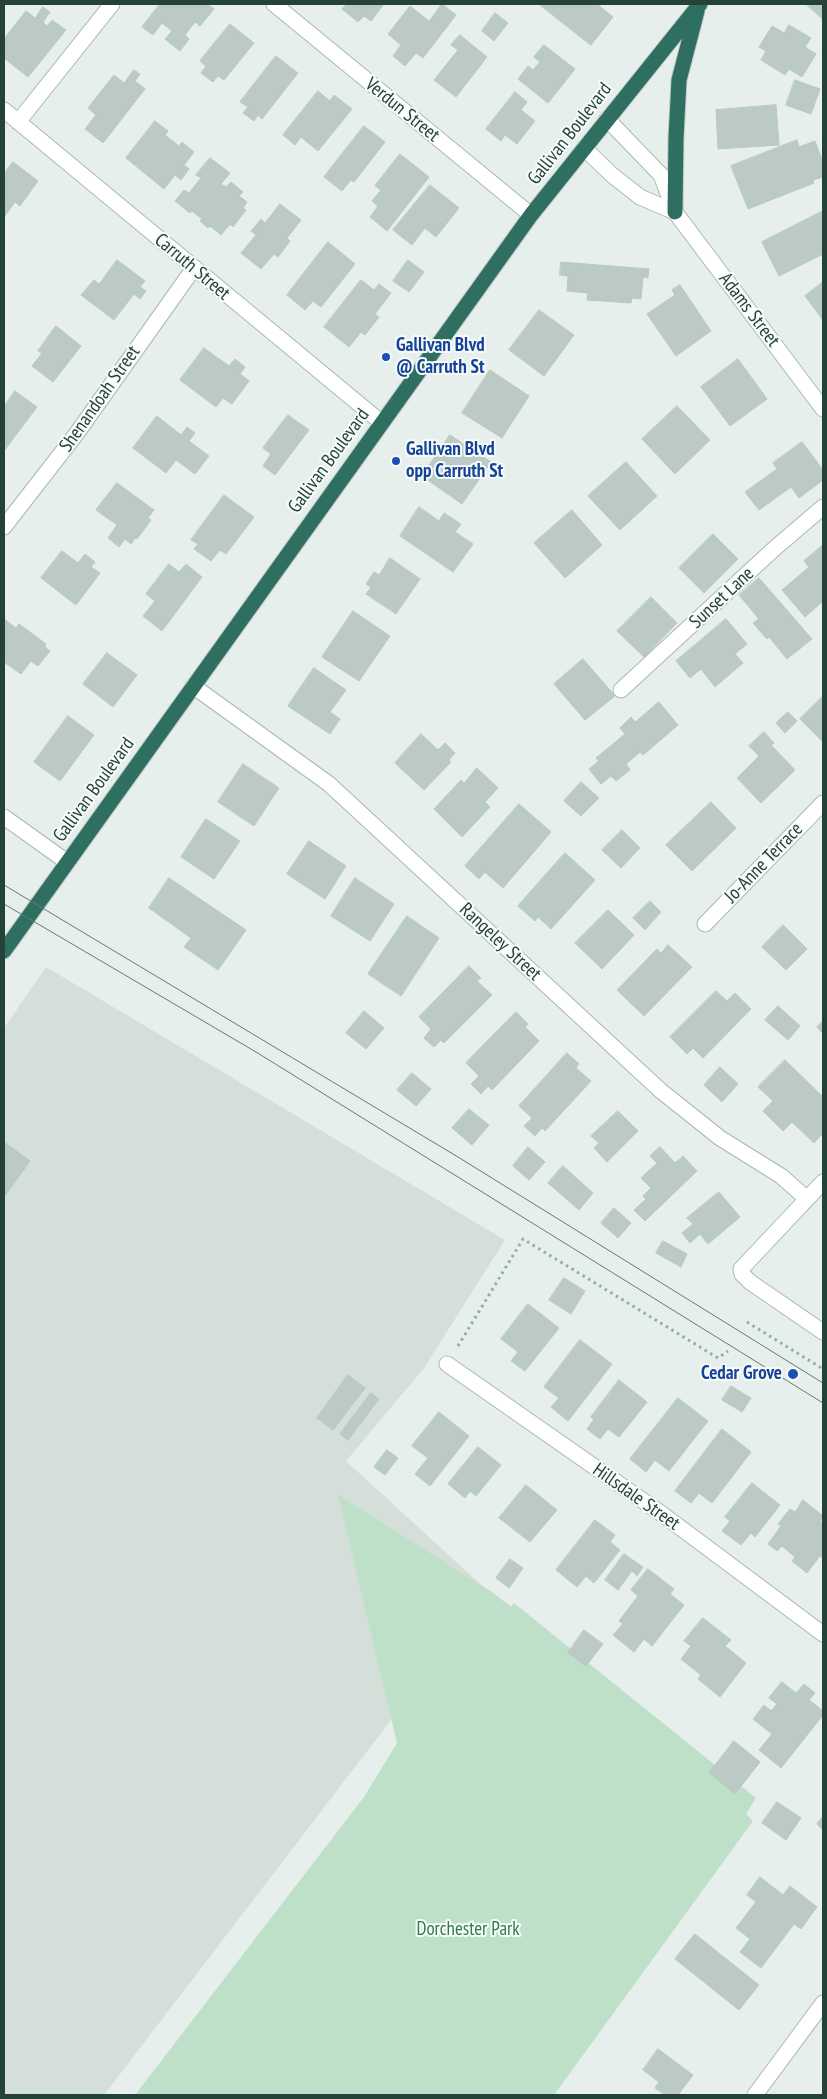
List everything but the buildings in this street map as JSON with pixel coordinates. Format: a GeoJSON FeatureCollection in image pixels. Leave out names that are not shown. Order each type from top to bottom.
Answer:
{"type":"FeatureCollection","features":[{"type":"Feature","properties":{"kind":"highway","name":"Gallivan Boulevard"},"geometry":{"type":"LineString","coordinates":[[4,951],[531,215],[699,5]]}},
{"type":"Feature","properties":{"kind":"highway"},"geometry":{"type":"LineString","coordinates":[[675,212],[679,80],[699,5]]}},
{"type":"Feature","properties":{"kind":"street"},"geometry":{"type":"LineString","coordinates":[[18,122],[112,4]]}},
{"type":"Feature","properties":{"kind":"street","name":"Verdun Street"},"geometry":{"type":"LineString","coordinates":[[274,4],[531,215]]}},
{"type":"Feature","properties":{"kind":"street","name":"Carruth Street"},"geometry":{"type":"LineString","coordinates":[[4,110],[382,423]]}},
{"type":"Feature","properties":{"kind":"street","name":"Adams Street"},"geometry":{"type":"LineString","coordinates":[[607,119],[661,175],[675,212],[823,409]]}},
{"type":"Feature","properties":{"kind":"street","name":"Adams Street"},"geometry":{"type":"LineString","coordinates":[[584,148],[612,175],[640,196],[675,212]]}},
{"type":"Feature","properties":{"kind":"street","name":"Shenandoah Street"},"geometry":{"type":"LineString","coordinates":[[4,527],[77,433],[194,268]]}},
{"type":"Feature","properties":{"kind":"street","name":"Sunset Lane"},"geometry":{"type":"LineString","coordinates":[[621,690],[775,548],[823,507]]}},
{"type":"Feature","properties":{"kind":"street","name":"Rangeley Street"},"geometry":{"type":"LineString","coordinates":[[192,686],[329,784],[661,1091],[720,1138],[781,1176],[806,1198]]}},
{"type":"Feature","properties":{"kind":"street","name":"Jo-Anne Terrace"},"geometry":{"type":"LineString","coordinates":[[705,924],[823,803]]}},
{"type":"Feature","properties":{"kind":"street"},"geometry":{"type":"LineString","coordinates":[[4,817],[67,862]]}},
{"type":"Feature","properties":{"kind":"street"},"geometry":{"type":"LineString","coordinates":[[823,1182],[741,1269],[742,1274],[750,1282],[823,1332]]}},
{"type":"Feature","properties":{"kind":"street","name":"Hillsdale Street"},"geometry":{"type":"LineString","coordinates":[[447,1364],[662,1514],[823,1634]]}},
{"type":"Feature","properties":{"kind":"street"},"geometry":{"type":"LineString","coordinates":[[755,2095],[823,2003]]}},
{"type":"Feature","properties":{"kind":"path"},"geometry":{"type":"LineString","coordinates":[[447,1364],[523,1239],[718,1358],[728,1351]]}},
{"type":"Feature","properties":{"kind":"path"},"geometry":{"type":"LineString","coordinates":[[747,1322],[823,1369]]}},
{"type":"Feature","properties":{"kind":"shaded area"},"geometry":{"type":"Polygon","coordinates":[[[46,967],[505,1240],[424,1368],[346,1461],[489,1592],[104,2095],[4,2095],[4,1028],[46,967]]]}},
{"type":"Feature","properties":{"kind":"green space","name":"Dorchester Park"},"geometry":{"type":"Polygon","coordinates":[[[338,1495],[495,1594],[511,1607],[514,1603],[756,1798],[746,1814],[753,1821],[554,2095],[135,2095],[364,1797],[397,1743],[338,1495]]]}},
{"type":"Feature","properties":{"kind":"tram line"},"geometry":{"type":"LineString","coordinates":[[4,885],[458,1157],[823,1383]]}},
{"type":"Feature","properties":{"kind":"tram line"},"geometry":{"type":"LineString","coordinates":[[4,904],[256,1052],[823,1403]]}},
{"type":"Feature","properties":{"kind":"place","name":"Gallivan Blvd @ Carruth St"},"geometry":{"type":"Point","coordinates":[386,357]}},
{"type":"Feature","properties":{"kind":"place","name":"Gallivan Blvd opp Carruth St"},"geometry":{"type":"Point","coordinates":[396,461]}},
{"type":"Feature","properties":{"kind":"place","name":"Cedar Grove"},"geometry":{"type":"Point","coordinates":[793,1374]}}]}
